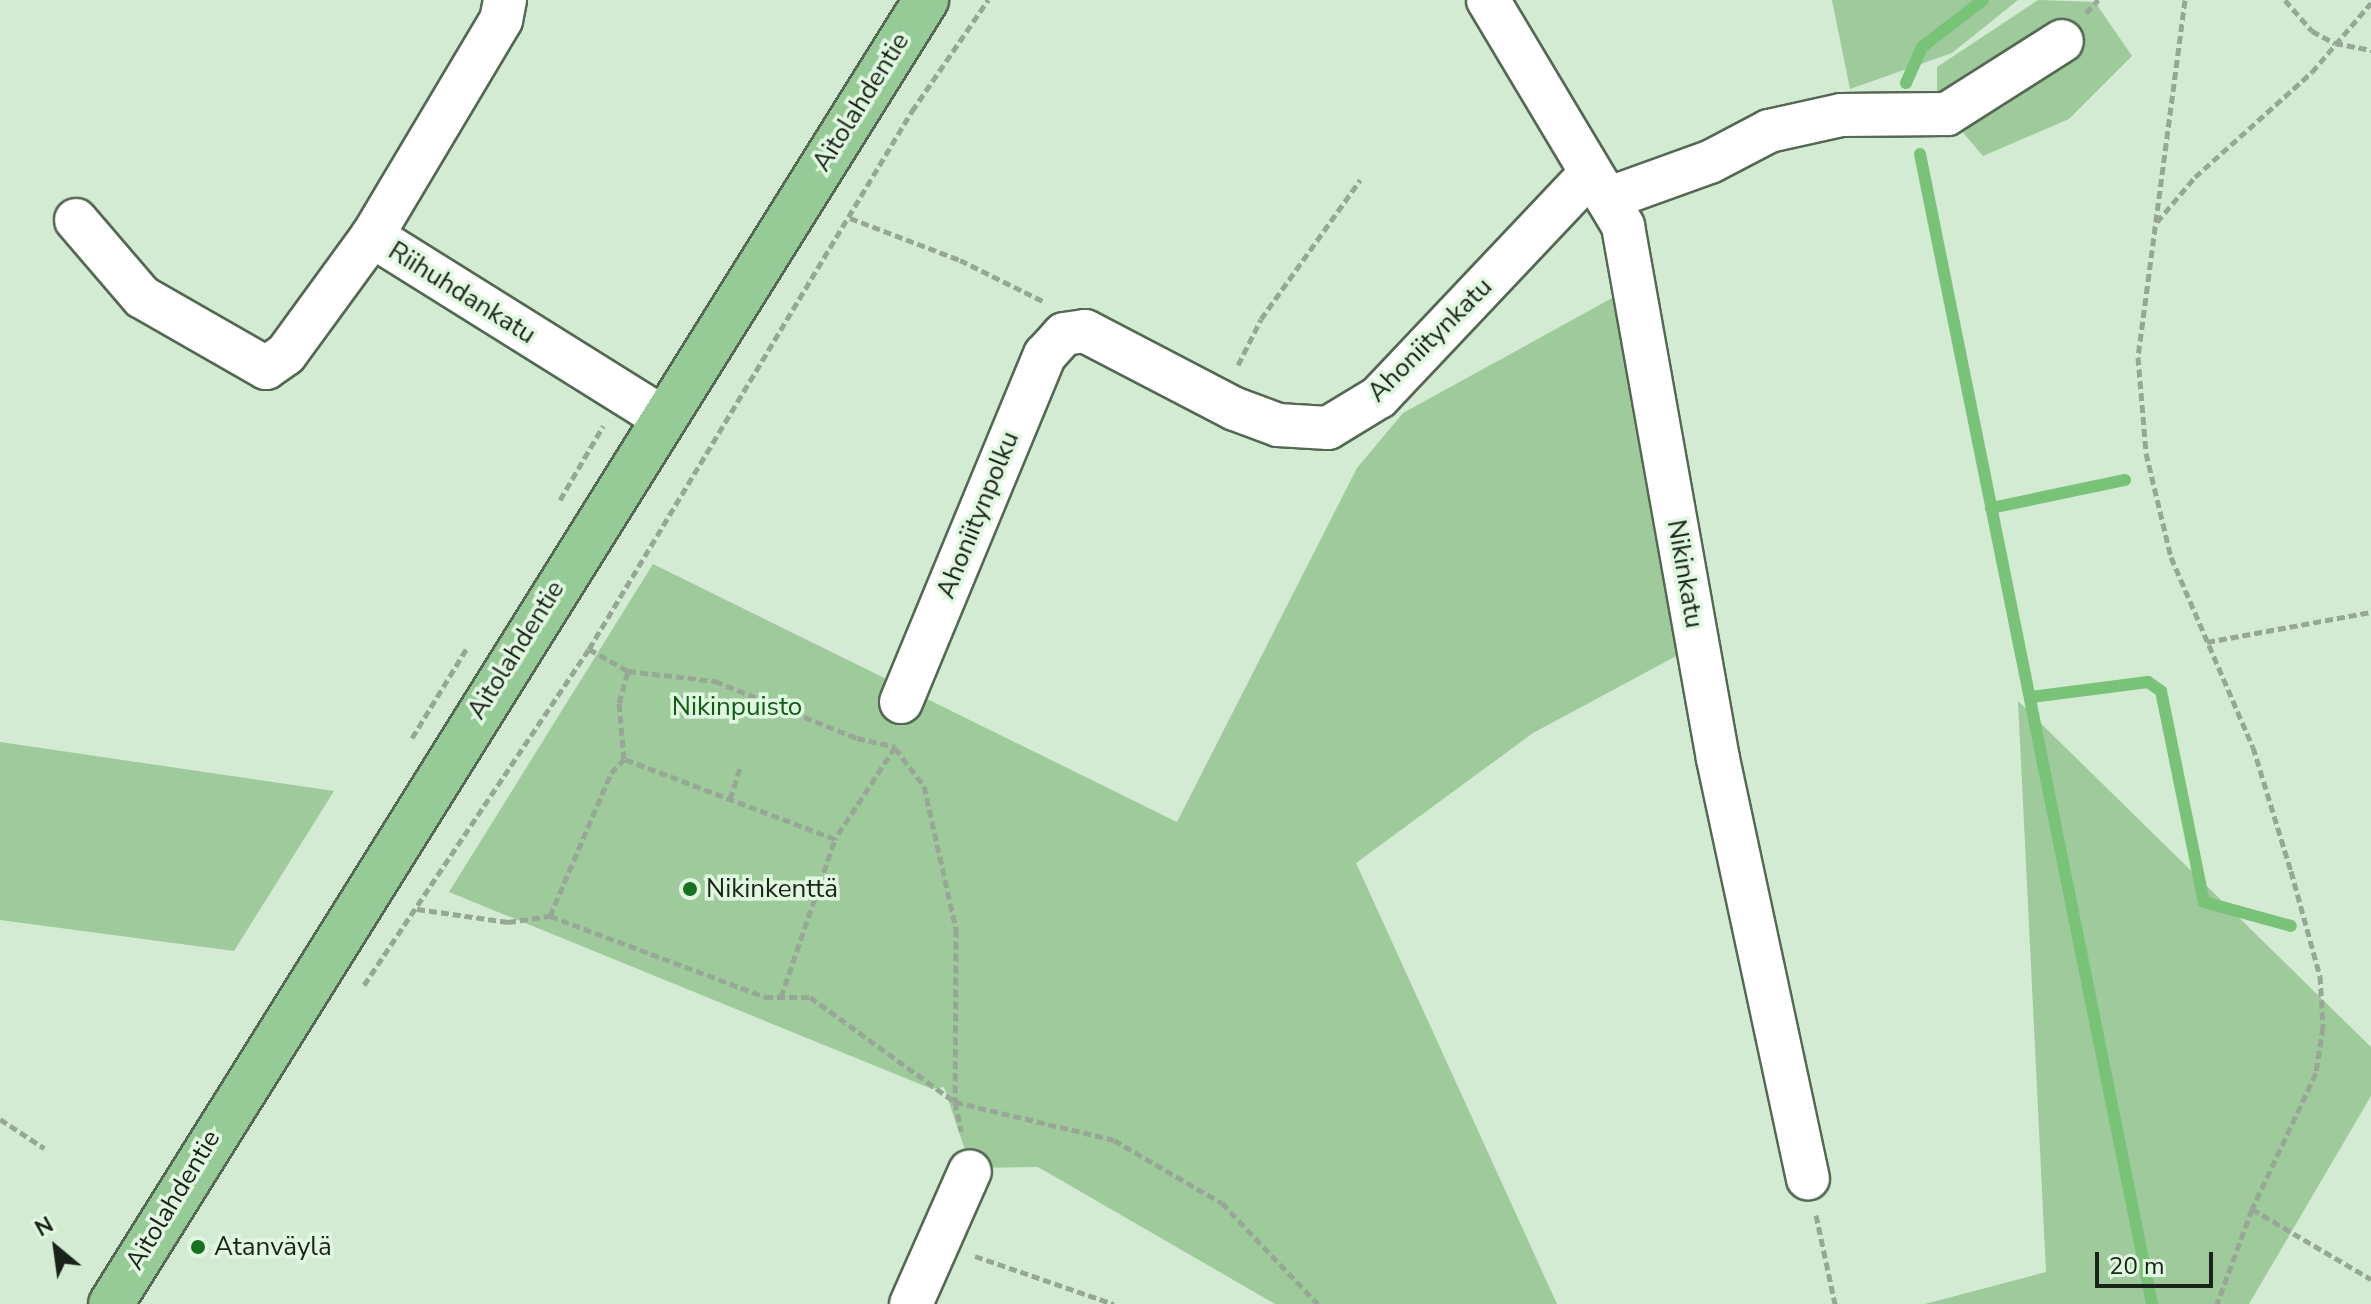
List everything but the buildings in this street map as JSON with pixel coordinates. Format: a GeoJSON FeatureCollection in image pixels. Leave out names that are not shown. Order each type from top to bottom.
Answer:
{"type":"FeatureCollection","features":[{"type":"Feature","properties":{"kind":"main road","name":"Aitolahdentie"},"geometry":{"type":"LineString","coordinates":[[111,1304],[662,417],[926,0]]}},
{"type":"Feature","properties":{"kind":"street","name":"Riihuhdankatu"},"geometry":{"type":"LineString","coordinates":[[505,0],[501,20],[372,236],[662,417]]}},
{"type":"Feature","properties":{"kind":"street","name":"Nikinkatu"},"geometry":{"type":"LineString","coordinates":[[1488,0],[1623,226],[1718,759],[1808,1178]]}},
{"type":"Feature","properties":{"kind":"street"},"geometry":{"type":"LineString","coordinates":[[1599,187],[1710,162],[1769,131],[1841,115],[1947,114],[2062,41]]}},
{"type":"Feature","properties":{"kind":"street","name":"Ahoniitynkatu"},"geometry":{"type":"LineString","coordinates":[[1064,334],[1085,331],[1220,401],[1278,425],[1328,428],[1379,397],[1599,187]]}},
{"type":"Feature","properties":{"kind":"street"},"geometry":{"type":"LineString","coordinates":[[76,220],[142,297],[266,368],[286,354],[372,236]]}},
{"type":"Feature","properties":{"kind":"street","name":"Ahoniitynpolku"},"geometry":{"type":"LineString","coordinates":[[901,702],[1045,355],[1064,334]]}},
{"type":"Feature","properties":{"kind":"street"},"geometry":{"type":"LineString","coordinates":[[911,1304],[970,1171]]}},
{"type":"Feature","properties":{"kind":"path"},"geometry":{"type":"LineString","coordinates":[[362,987],[589,649],[912,111],[988,0]]}},
{"type":"Feature","properties":{"kind":"path"},"geometry":{"type":"LineString","coordinates":[[2185,0],[2138,357],[2146,453],[2171,557],[2253,747],[2320,976],[2323,1027],[2316,1073],[2252,1209],[2217,1304]]}},
{"type":"Feature","properties":{"kind":"path"},"geometry":{"type":"LineString","coordinates":[[2285,0],[2312,31],[2335,43],[2371,50]]}},
{"type":"Feature","properties":{"kind":"path"},"geometry":{"type":"LineString","coordinates":[[2155,225],[2179,192],[2275,108],[2371,3]]}},
{"type":"Feature","properties":{"kind":"path"},"geometry":{"type":"LineString","coordinates":[[1220,401],[1261,319],[1360,180]]}},
{"type":"Feature","properties":{"kind":"path"},"geometry":{"type":"LineString","coordinates":[[850,218],[960,260],[1052,306],[1064,334]]}},
{"type":"Feature","properties":{"kind":"path"},"geometry":{"type":"LineString","coordinates":[[2207,642],[2371,612]]}},
{"type":"Feature","properties":{"kind":"path"},"geometry":{"type":"LineString","coordinates":[[589,649],[628,671],[715,681],[857,738],[895,747],[924,786],[956,929],[955,1102],[970,1171]]}},
{"type":"Feature","properties":{"kind":"path"},"geometry":{"type":"LineString","coordinates":[[550,916],[611,773],[624,759],[619,703],[628,671]]}},
{"type":"Feature","properties":{"kind":"path"},"geometry":{"type":"LineString","coordinates":[[781,997],[835,839],[895,747],[901,702]]}},
{"type":"Feature","properties":{"kind":"path"},"geometry":{"type":"LineString","coordinates":[[624,759],[835,839]]}},
{"type":"Feature","properties":{"kind":"path"},"geometry":{"type":"LineString","coordinates":[[730,799],[741,766]]}},
{"type":"Feature","properties":{"kind":"path"},"geometry":{"type":"LineString","coordinates":[[417,909],[508,922],[550,916],[702,976],[765,997],[810,997],[955,1102],[1114,1140],[1222,1203],[1318,1304]]}},
{"type":"Feature","properties":{"kind":"path"},"geometry":{"type":"LineString","coordinates":[[0,1119],[44,1148]]}},
{"type":"Feature","properties":{"kind":"path"},"geometry":{"type":"LineString","coordinates":[[1808,1178],[1835,1304]]}},
{"type":"Feature","properties":{"kind":"path"},"geometry":{"type":"LineString","coordinates":[[2252,1209],[2371,1279]]}},
{"type":"Feature","properties":{"kind":"path"},"geometry":{"type":"LineString","coordinates":[[938,1244],[1114,1304]]}},
{"type":"Feature","properties":{"kind":"green space"},"geometry":{"type":"Polygon","coordinates":[[[1832,0],[2018,0],[1952,53],[1850,89],[1832,0]]]}},
{"type":"Feature","properties":{"kind":"green space"},"geometry":{"type":"Polygon","coordinates":[[[2038,0],[2095,2],[2132,56],[2069,119],[1983,156],[1947,114],[1937,93],[1937,67],[2038,0]]]}},
{"type":"Feature","properties":{"kind":"green space","name":"Nikinpuisto"},"geometry":{"type":"Polygon","coordinates":[[[1614,297],[1680,654],[1533,733],[1356,863],[1557,1304],[1275,1304],[1038,1167],[971,1168],[944,1087],[932,1089],[449,892],[653,564],[1177,822],[1357,468],[1403,413],[1614,297]]]}},
{"type":"Feature","properties":{"kind":"green space"},"geometry":{"type":"Polygon","coordinates":[[[2018,701],[2371,1047],[2371,1096],[2249,1304],[1925,1304],[2046,1272],[2018,701]]]}},
{"type":"Feature","properties":{"kind":"green space"},"geometry":{"type":"Polygon","coordinates":[[[0,742],[334,791],[234,951],[0,920],[0,742]]]}},
{"type":"Feature","properties":{"kind":"waterway"},"geometry":{"type":"LineString","coordinates":[[1906,83],[1922,47],[1983,0]]}},
{"type":"Feature","properties":{"kind":"waterway"},"geometry":{"type":"LineString","coordinates":[[1920,154],[2152,1304]]}},
{"type":"Feature","properties":{"kind":"waterway"},"geometry":{"type":"LineString","coordinates":[[1991,508],[2125,480]]}},
{"type":"Feature","properties":{"kind":"waterway"},"geometry":{"type":"LineString","coordinates":[[2031,697],[2148,682],[2161,691],[2204,902],[2291,926]]}},
{"type":"Feature","properties":{"kind":"place","name":"Nikinkenttä"},"geometry":{"type":"Point","coordinates":[690,889]}},
{"type":"Feature","properties":{"kind":"place","name":"Atanväylä"},"geometry":{"type":"Point","coordinates":[198,1247]}}]}
